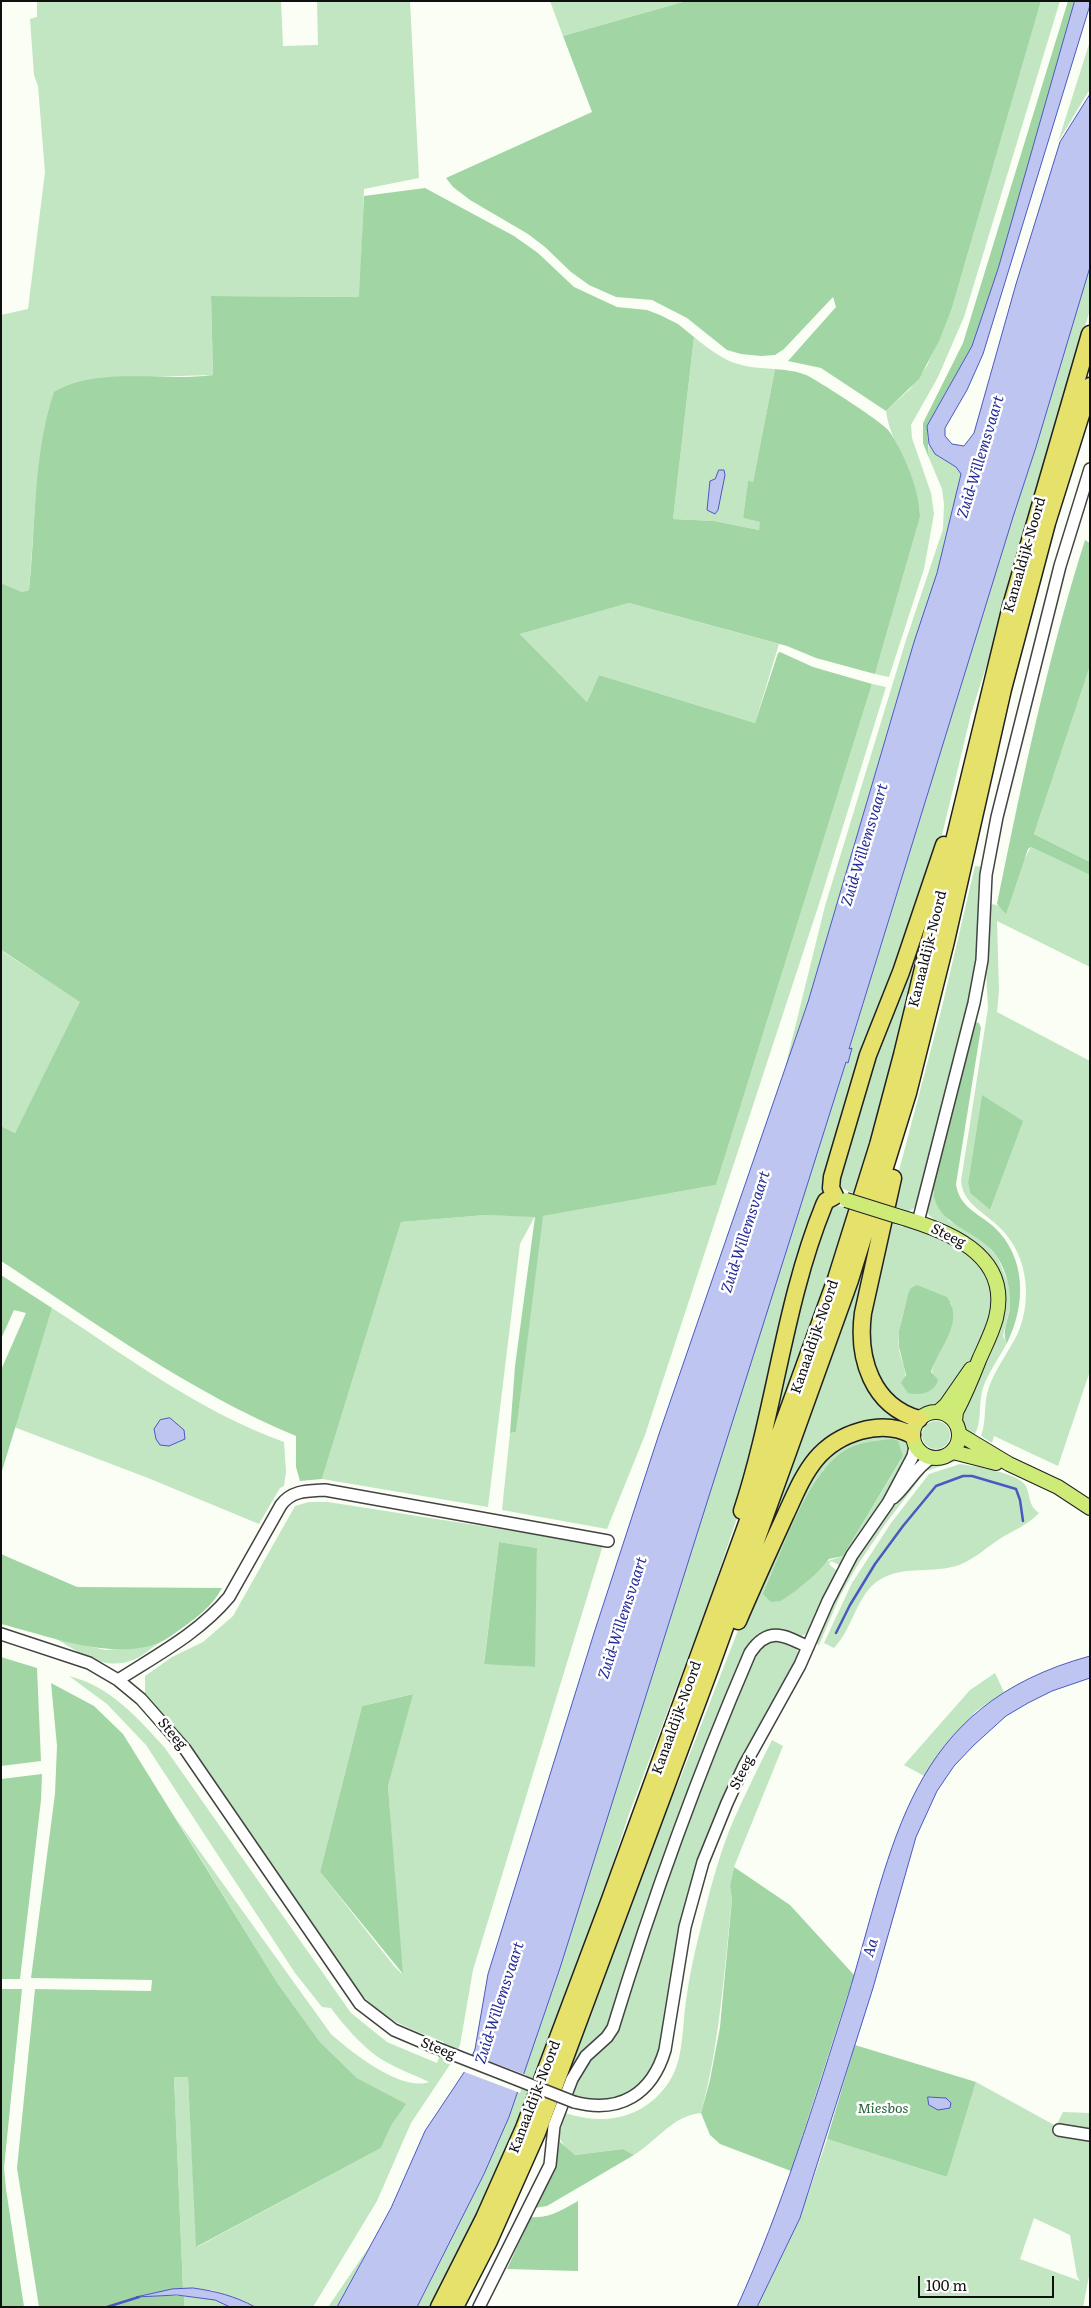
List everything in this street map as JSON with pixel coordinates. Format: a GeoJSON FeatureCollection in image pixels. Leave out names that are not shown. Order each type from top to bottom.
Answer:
{"type":"FeatureCollection","features":[{"type":"Feature","properties":{"kind":"highway","name":"Kanaaldijk-Noord"},"geometry":{"type":"LineString","coordinates":[[439,2307],[484,2218],[524,2128],[610,1902],[812,1347],[873,1162],[905,1046],[966,787],[1023,560],[1090,334]]}},
{"type":"Feature","properties":{"kind":"highway","name":"Kanaaldijk-Noord"},"geometry":{"type":"LineString","coordinates":[[456,2307],[493,2232],[537,2133],[711,1666],[850,1280],[908,1092],[946,941],[1003,689],[1047,523],[1090,386]]}},
{"type":"Feature","properties":{"kind":"highway"},"geometry":{"type":"LineString","coordinates":[[841,1198],[831,1188],[832,1177],[868,1055],[901,972],[940,855],[966,787]]}},
{"type":"Feature","properties":{"kind":"highway"},"geometry":{"type":"LineString","coordinates":[[908,1092],[906,1122],[877,1245],[863,1314],[861,1334],[866,1367],[879,1392],[896,1410],[919,1418]]}},
{"type":"Feature","properties":{"kind":"highway"},"geometry":{"type":"LineString","coordinates":[[712,1622],[722,1573],[755,1470],[778,1362],[802,1273],[826,1201],[841,1198]]}},
{"type":"Feature","properties":{"kind":"highway"},"geometry":{"type":"LineString","coordinates":[[711,1666],[729,1640],[798,1489],[814,1461],[828,1447],[855,1432],[893,1428],[903,1430],[914,1441]]}},
{"type":"Feature","properties":{"kind":"main road","name":"Steeg"},"geometry":{"type":"LineString","coordinates":[[841,1198],[918,1222],[962,1240],[977,1252],[993,1274],[998,1303],[997,1316],[956,1412],[957,1428]]}},
{"type":"Feature","properties":{"kind":"main road","name":"Steeg"},"geometry":{"type":"LineString","coordinates":[[938,1412],[946,1405],[979,1359]]}},
{"type":"Feature","properties":{"kind":"main road"},"geometry":{"type":"LineString","coordinates":[[957,1428],[958,1444],[952,1452],[942,1458],[931,1458],[922,1454],[914,1441],[919,1418],[928,1413],[938,1412],[947,1415],[957,1428],[1009,1464],[1058,1487],[1090,1508]]}},
{"type":"Feature","properties":{"kind":"main road"},"geometry":{"type":"LineString","coordinates":[[952,1452],[992,1462],[1009,1464]]}},
{"type":"Feature","properties":{"kind":"street"},"geometry":{"type":"LineString","coordinates":[[918,1222],[974,1002],[982,960],[986,875],[997,817],[1060,566],[1090,469]]}},
{"type":"Feature","properties":{"kind":"street","name":"Steeg"},"geometry":{"type":"LineString","coordinates":[[1,1634],[88,1663],[118,1680],[141,1699],[185,1749],[360,2004],[394,2030],[434,2047],[574,2102],[590,2106],[609,2106],[626,2100],[643,2090],[652,2081],[660,2067],[665,2050],[685,1927],[703,1862],[744,1766],[808,1648],[828,1601],[852,1556],[888,1503],[913,1456],[914,1441]]}},
{"type":"Feature","properties":{"kind":"street","name":"Steeg"},"geometry":{"type":"LineString","coordinates":[[888,1503],[904,1488],[922,1464],[931,1458]]}},
{"type":"Feature","properties":{"kind":"street"},"geometry":{"type":"LineString","coordinates":[[118,1680],[190,1634],[218,1610],[229,1596],[281,1505],[286,1498],[300,1492],[325,1490],[608,1541]]}},
{"type":"Feature","properties":{"kind":"street","name":"Kanaaldijk-Noord"},"geometry":{"type":"LineString","coordinates":[[479,2307],[550,2165],[554,2126],[575,2073],[586,2056],[607,2037],[613,2028],[643,1928],[679,1828],[711,1744],[750,1653],[758,1641],[772,1635],[788,1638],[808,1648]]}},
{"type":"Feature","properties":{"kind":"street"},"geometry":{"type":"LineString","coordinates":[[1059,2130],[1090,2135]]}},
{"type":"Feature","properties":{"kind":"green space"},"geometry":{"type":"Polygon","coordinates":[[[37,1],[281,1],[283,46],[318,45],[317,1],[410,1],[419,178],[364,189],[360,297],[211,296],[213,375],[111,378],[36,495],[29,590],[22,592],[1,583],[1,315],[28,309],[45,172],[30,19],[37,17],[37,1]]]}},
{"type":"Feature","properties":{"kind":"green space"},"geometry":{"type":"Polygon","coordinates":[[[550,1],[686,1],[563,36],[550,1]]]}},
{"type":"Feature","properties":{"kind":"green space"},"geometry":{"type":"Polygon","coordinates":[[[686,1],[1041,1],[952,308],[939,341],[919,379],[886,411],[821,368],[788,361],[836,307],[833,297],[784,349],[775,355],[741,354],[727,350],[687,318],[652,300],[616,297],[589,285],[571,272],[545,247],[528,234],[470,200],[453,187],[446,178],[592,112],[563,36],[686,1]]]}},
{"type":"Feature","properties":{"kind":"green space"},"geometry":{"type":"Polygon","coordinates":[[[1041,1],[1060,1],[964,317],[938,377],[911,425],[912,438],[931,493],[934,514],[924,569],[889,677],[875,674],[920,517],[919,503],[911,477],[893,438],[886,411],[910,389],[927,366],[952,308],[1041,1]]]}},
{"type":"Feature","properties":{"kind":"green space"},"geometry":{"type":"Polygon","coordinates":[[[1068,1],[1075,1],[998,269],[972,346],[927,426],[929,458],[923,443],[923,423],[963,343],[1068,1]]]}},
{"type":"Feature","properties":{"kind":"green space"},"geometry":{"type":"Polygon","coordinates":[[[1090,41],[1090,89],[1058,142],[1090,41]]]}},
{"type":"Feature","properties":{"kind":"green space"},"geometry":{"type":"Polygon","coordinates":[[[425,188],[514,236],[538,253],[574,287],[617,307],[647,310],[660,315],[678,324],[694,337],[673,519],[714,521],[759,530],[760,522],[743,518],[748,481],[753,482],[775,369],[806,375],[863,411],[889,431],[910,472],[917,496],[920,517],[875,674],[816,658],[787,646],[629,603],[520,634],[587,702],[599,675],[755,723],[778,653],[780,652],[813,667],[872,684],[716,1185],[543,1216],[516,1432],[510,1433],[515,1366],[535,1217],[486,1215],[401,1222],[322,1479],[300,1481],[296,1467],[296,1436],[219,1399],[181,1378],[1,1261],[1,1126],[15,1133],[80,1002],[3,951],[1,953],[1,583],[22,592],[29,590],[36,490],[42,440],[54,392],[72,384],[91,379],[132,376],[194,377],[213,375],[211,296],[359,297],[364,196],[425,188]]]}},
{"type":"Feature","properties":{"kind":"green space"},"geometry":{"type":"Polygon","coordinates":[[[1090,267],[1090,310],[1026,521],[995,639],[971,714],[942,835],[889,990],[739,1512],[710,1598],[629,1814],[593,1924],[517,2127],[462,2252],[431,2307],[417,2307],[484,2174],[509,2117],[560,1968],[846,1061],[848,1063],[852,1049],[849,1050],[1090,267]]]}},
{"type":"Feature","properties":{"kind":"green space"},"geometry":{"type":"Polygon","coordinates":[[[694,337],[731,362],[750,367],[775,369],[753,482],[748,482],[743,518],[761,522],[759,530],[714,521],[673,519],[694,337]]]}},
{"type":"Feature","properties":{"kind":"green space"},"geometry":{"type":"Polygon","coordinates":[[[929,444],[935,454],[956,467],[961,474],[937,573],[914,642],[808,1002],[784,1072],[825,906],[906,640],[943,529],[944,504],[942,489],[929,458],[929,444]]]}},
{"type":"Feature","properties":{"kind":"green space"},"geometry":{"type":"Polygon","coordinates":[[[1085,540],[1090,543],[1090,666],[1034,834],[1090,862],[1090,875],[1031,847],[1028,849],[1006,914],[997,904],[1016,813],[1047,676],[1085,540]]]}},
{"type":"Feature","properties":{"kind":"green space"},"geometry":{"type":"Polygon","coordinates":[[[629,603],[779,644],[755,723],[599,675],[587,702],[520,634],[629,603]]]}},
{"type":"Feature","properties":{"kind":"green space"},"geometry":{"type":"Polygon","coordinates":[[[1090,666],[1090,862],[1034,834],[1090,666]]]}},
{"type":"Feature","properties":{"kind":"green space"},"geometry":{"type":"Polygon","coordinates":[[[872,684],[886,687],[819,904],[645,1435],[607,1529],[502,1510],[510,1433],[516,1432],[542,1216],[716,1185],[872,684]]]}},
{"type":"Feature","properties":{"kind":"green space"},"geometry":{"type":"Polygon","coordinates":[[[1031,847],[1090,875],[1090,967],[997,921],[999,991],[997,1012],[1090,1061],[1090,1371],[1058,1466],[994,1436],[992,1443],[981,1436],[989,1387],[1018,1333],[1025,1307],[1026,1294],[1023,1267],[1012,1243],[998,1226],[966,1197],[961,1181],[988,1008],[985,953],[987,909],[993,904],[999,906],[1031,847]],[[982,1096],[968,1183],[970,1193],[990,1210],[1022,1121],[982,1096]]]}},
{"type":"Feature","properties":{"kind":"green space"},"geometry":{"type":"Polygon","coordinates":[[[975,866],[985,867],[975,981],[916,1207],[909,1211],[890,1205],[942,1007],[975,866]]]}},
{"type":"Feature","properties":{"kind":"green space"},"geometry":{"type":"Polygon","coordinates":[[[933,908],[857,1195],[841,1188],[840,1190],[837,1186],[886,1015],[933,908]]]}},
{"type":"Feature","properties":{"kind":"green space"},"geometry":{"type":"Polygon","coordinates":[[[2,951],[81,1002],[15,1133],[1,1126],[2,951]]]}},
{"type":"Feature","properties":{"kind":"green space"},"geometry":{"type":"Polygon","coordinates":[[[975,1022],[979,1023],[981,1028],[956,1184],[965,1204],[993,1226],[1004,1238],[1012,1252],[1017,1267],[1020,1282],[1018,1313],[1007,1343],[1005,1334],[1010,1294],[1001,1263],[989,1248],[948,1219],[940,1211],[931,1184],[975,1022]]]}},
{"type":"Feature","properties":{"kind":"green space"},"geometry":{"type":"Polygon","coordinates":[[[982,1095],[1023,1121],[990,1210],[970,1193],[968,1183],[982,1095]]]}},
{"type":"Feature","properties":{"kind":"green space"},"geometry":{"type":"Polygon","coordinates":[[[931,1184],[933,1186],[933,1193],[949,1221],[973,1234],[986,1244],[998,1258],[1008,1283],[1010,1294],[1010,1307],[1003,1336],[1007,1343],[985,1382],[981,1395],[978,1426],[972,1440],[965,1434],[960,1414],[1003,1318],[1005,1297],[998,1269],[983,1249],[969,1238],[938,1223],[929,1215],[926,1208],[931,1184]]]}},
{"type":"Feature","properties":{"kind":"green space"},"geometry":{"type":"Polygon","coordinates":[[[836,1203],[836,1205],[852,1209],[753,1493],[824,1213],[836,1203]]]}},
{"type":"Feature","properties":{"kind":"green space"},"geometry":{"type":"Polygon","coordinates":[[[883,1203],[861,1359],[912,1422],[909,1428],[831,1441],[744,1595],[814,1405],[883,1203]]]}},
{"type":"Feature","properties":{"kind":"green space"},"geometry":{"type":"Polygon","coordinates":[[[486,1215],[535,1216],[520,1244],[488,1507],[322,1479],[401,1222],[486,1215]]]}},
{"type":"Feature","properties":{"kind":"green space"},"geometry":{"type":"Polygon","coordinates":[[[886,1220],[902,1227],[906,1225],[924,1231],[952,1242],[968,1252],[985,1273],[990,1287],[991,1302],[984,1332],[978,1347],[955,1387],[943,1402],[937,1406],[918,1412],[886,1395],[865,1339],[886,1220]],[[908,1294],[899,1335],[900,1353],[905,1373],[904,1380],[933,1376],[934,1363],[951,1325],[951,1303],[908,1294]]]}},
{"type":"Feature","properties":{"kind":"green space"},"geometry":{"type":"Polygon","coordinates":[[[1,1275],[52,1308],[1,1474],[1,1370],[26,1313],[14,1310],[1,1339],[1,1275]]]}},
{"type":"Feature","properties":{"kind":"green space"},"geometry":{"type":"Polygon","coordinates":[[[917,1285],[947,1297],[952,1306],[953,1316],[949,1334],[931,1372],[938,1380],[930,1391],[917,1394],[908,1393],[901,1383],[906,1375],[899,1347],[899,1331],[908,1294],[911,1288],[917,1285]]]}},
{"type":"Feature","properties":{"kind":"green space"},"geometry":{"type":"Polygon","coordinates":[[[52,1308],[136,1364],[193,1399],[253,1430],[284,1442],[286,1472],[284,1486],[280,1488],[259,1524],[148,1478],[14,1427],[52,1308]]]}},
{"type":"Feature","properties":{"kind":"green space"},"geometry":{"type":"Polygon","coordinates":[[[936,1421],[946,1425],[950,1435],[946,1445],[936,1449],[926,1445],[922,1435],[926,1425],[936,1421]]]}},
{"type":"Feature","properties":{"kind":"green space"},"geometry":{"type":"Polygon","coordinates":[[[868,1433],[906,1438],[910,1450],[878,1511],[842,1564],[839,1565],[831,1561],[829,1564],[838,1572],[808,1633],[799,1637],[759,1637],[607,2031],[572,2069],[569,2069],[656,1831],[680,1779],[737,1633],[787,1517],[826,1454],[868,1433]],[[901,1460],[824,1469],[802,1506],[781,1601],[815,1575],[825,1562],[843,1556],[901,1460]]]}},
{"type":"Feature","properties":{"kind":"green space"},"geometry":{"type":"Polygon","coordinates":[[[892,1439],[898,1441],[903,1456],[843,1556],[829,1559],[815,1575],[794,1592],[781,1601],[771,1602],[763,1594],[796,1516],[818,1477],[831,1462],[849,1448],[867,1442],[892,1439]]]}},
{"type":"Feature","properties":{"kind":"green space"},"geometry":{"type":"Polygon","coordinates":[[[956,1457],[960,1460],[926,1471],[886,1523],[857,1566],[840,1596],[819,1645],[815,1643],[850,1571],[894,1505],[929,1464],[956,1457]]]}},
{"type":"Feature","properties":{"kind":"green space"},"geometry":{"type":"Polygon","coordinates":[[[960,1464],[996,1471],[1022,1481],[1026,1486],[1031,1504],[1039,1513],[1025,1525],[959,1565],[949,1568],[900,1572],[881,1579],[866,1593],[846,1631],[834,1648],[824,1643],[852,1583],[891,1523],[929,1474],[960,1464]]]}},
{"type":"Feature","properties":{"kind":"green space"},"geometry":{"type":"Polygon","coordinates":[[[309,1502],[328,1502],[603,1545],[473,1970],[460,2045],[453,2060],[411,2123],[377,2201],[313,2307],[255,2307],[244,2301],[212,2290],[183,2289],[174,2077],[188,2077],[197,2247],[381,2148],[392,2124],[405,2104],[357,2078],[320,2042],[278,1984],[175,1817],[331,2034],[363,2060],[391,2076],[418,2084],[429,2082],[397,2068],[378,2057],[356,2038],[331,2008],[322,2007],[295,1973],[146,1745],[107,1704],[69,1676],[98,1687],[110,1695],[134,1715],[165,1748],[351,2013],[387,2042],[437,2063],[444,2042],[393,2020],[373,2005],[351,1983],[185,1739],[145,1696],[145,1676],[172,1657],[203,1642],[233,1616],[295,1506],[309,1502]],[[499,1542],[484,1663],[534,1667],[537,1548],[499,1542]],[[412,1694],[362,1706],[320,1872],[402,1974],[388,1786],[412,1694]]]}},
{"type":"Feature","properties":{"kind":"green space"},"geometry":{"type":"Polygon","coordinates":[[[499,1542],[537,1548],[535,1667],[484,1664],[499,1542]]]}},
{"type":"Feature","properties":{"kind":"green space"},"geometry":{"type":"Polygon","coordinates":[[[1,1554],[77,1587],[222,1588],[210,1605],[199,1615],[159,1643],[140,1648],[121,1649],[80,1645],[1,1624],[1,1554]]]}},
{"type":"Feature","properties":{"kind":"green space"},"geometry":{"type":"Polygon","coordinates":[[[53,1637],[105,1650],[134,1648],[159,1643],[136,1659],[122,1663],[112,1663],[101,1662],[81,1654],[53,1637]]]}},
{"type":"Feature","properties":{"kind":"green space"},"geometry":{"type":"Polygon","coordinates":[[[775,1638],[796,1646],[799,1657],[735,1776],[673,1964],[657,2060],[643,2082],[620,2097],[593,2100],[578,2097],[570,2093],[579,2071],[603,2046],[684,1824],[758,1646],[775,1638]]]}},
{"type":"Feature","properties":{"kind":"green space"},"geometry":{"type":"Polygon","coordinates":[[[1,1657],[37,1668],[41,1761],[1,1766],[1,1657]]]}},
{"type":"Feature","properties":{"kind":"green space"},"geometry":{"type":"Polygon","coordinates":[[[995,1673],[1004,1692],[976,1711],[924,1776],[904,1765],[970,1690],[995,1673]]]}},
{"type":"Feature","properties":{"kind":"green space"},"geometry":{"type":"Polygon","coordinates":[[[51,1683],[94,1706],[123,1734],[278,1984],[320,2042],[357,2078],[406,2104],[392,2124],[381,2148],[196,2247],[188,2077],[174,2077],[183,2289],[140,2296],[184,2296],[184,2307],[39,2307],[17,2168],[35,1989],[151,1991],[152,1980],[31,1978],[55,1794],[57,1746],[51,1683]]]}},
{"type":"Feature","properties":{"kind":"green space"},"geometry":{"type":"Polygon","coordinates":[[[413,1694],[388,1786],[403,1974],[320,1872],[362,1706],[413,1694]]]}},
{"type":"Feature","properties":{"kind":"green space"},"geometry":{"type":"Polygon","coordinates":[[[772,1740],[783,1746],[734,1867],[730,1886],[732,1899],[721,2007],[713,2060],[701,2113],[691,2115],[673,2124],[634,2155],[623,2149],[575,2155],[564,2145],[560,2137],[565,2113],[595,2119],[623,2116],[648,2104],[659,2094],[674,2073],[682,2043],[692,1966],[715,1874],[734,1819],[772,1740]]]}},
{"type":"Feature","properties":{"kind":"green space"},"geometry":{"type":"Polygon","coordinates":[[[42,1774],[41,1800],[20,1979],[1,1979],[1,1779],[42,1774]]]}},
{"type":"Feature","properties":{"kind":"green space"},"geometry":{"type":"Polygon","coordinates":[[[734,1867],[790,1905],[854,1975],[791,2171],[720,2144],[710,2135],[701,2113],[710,2080],[720,2027],[732,1899],[730,1886],[734,1867]]]}},
{"type":"Feature","properties":{"kind":"green space"},"geometry":{"type":"Polygon","coordinates":[[[1,1989],[22,1989],[4,2168],[24,2307],[1,2307],[1,1989]]]}},
{"type":"Feature","properties":{"kind":"green space","name":"Miesbos"},"geometry":{"type":"Polygon","coordinates":[[[855,2045],[976,2082],[947,2177],[827,2139],[855,2045]]]}},
{"type":"Feature","properties":{"kind":"green space"},"geometry":{"type":"Polygon","coordinates":[[[976,2082],[1056,2126],[1063,2112],[1090,2113],[1090,2131],[1057,2126],[1053,2134],[1090,2140],[1090,2271],[1083,2307],[757,2307],[800,2218],[827,2139],[947,2177],[976,2082]],[[1034,2218],[1020,2259],[1080,2281],[1077,2276],[1070,2235],[1034,2218]]]}},
{"type":"Feature","properties":{"kind":"green space"},"geometry":{"type":"Polygon","coordinates":[[[559,2136],[560,2142],[575,2155],[623,2149],[634,2155],[547,2206],[534,2208],[556,2156],[559,2136]]]}},
{"type":"Feature","properties":{"kind":"green space"},"geometry":{"type":"Polygon","coordinates":[[[578,2201],[578,2271],[507,2269],[531,2217],[550,2215],[578,2201]]]}},
{"type":"Feature","properties":{"kind":"green space"},"geometry":{"type":"Polygon","coordinates":[[[369,2247],[337,2307],[328,2307],[369,2247]]]}},
{"type":"Feature","properties":{"kind":"green space"},"geometry":{"type":"Polygon","coordinates":[[[184,2296],[215,2300],[230,2307],[184,2307],[184,2296]]]}},
{"type":"Feature","properties":{"kind":"water","name":"Zuid-Willemsvaart"},"geometry":{"type":"Polygon","coordinates":[[[1075,1],[1090,1],[1090,5],[983,354],[967,390],[945,428],[945,436],[952,444],[964,446],[974,433],[1016,284],[1060,142],[1090,94],[1090,267],[849,1049],[852,1048],[848,1063],[846,1062],[560,1968],[509,2117],[484,2174],[417,2307],[337,2307],[391,2208],[425,2131],[467,2068],[475,2049],[488,1974],[594,1633],[659,1434],[808,1002],[914,642],[937,573],[961,474],[956,467],[935,454],[929,444],[927,426],[972,346],[998,269],[1075,1]]]}},
{"type":"Feature","properties":{"kind":"water"},"geometry":{"type":"Polygon","coordinates":[[[719,470],[724,470],[725,475],[718,510],[715,514],[707,510],[710,481],[715,479],[719,470]]]}},
{"type":"Feature","properties":{"kind":"water"},"geometry":{"type":"Polygon","coordinates":[[[170,1418],[184,1430],[185,1439],[169,1446],[160,1445],[156,1439],[154,1429],[160,1420],[170,1418]]]}},
{"type":"Feature","properties":{"kind":"water","name":"Aa"},"geometry":{"type":"Polygon","coordinates":[[[1090,1656],[1090,1678],[1052,1691],[1006,1716],[954,1766],[937,1791],[916,1837],[873,1988],[800,2218],[757,2307],[737,2307],[769,2232],[783,2193],[847,1999],[896,1835],[918,1788],[945,1745],[981,1709],[1029,1679],[1090,1656]]]}},
{"type":"Feature","properties":{"kind":"water"},"geometry":{"type":"Polygon","coordinates":[[[928,2097],[946,2098],[951,2103],[950,2108],[938,2110],[929,2105],[928,2097]]]}},
{"type":"Feature","properties":{"kind":"water"},"geometry":{"type":"Polygon","coordinates":[[[193,2288],[225,2294],[255,2307],[230,2307],[215,2300],[177,2295],[136,2297],[172,2289],[193,2288]]]}},
{"type":"Feature","properties":{"kind":"pier"},"geometry":{"type":"Polygon","coordinates":[[[470,2054],[526,2075],[520,2093],[462,2071],[470,2054]]]}},
{"type":"Feature","properties":{"kind":"waterway"},"geometry":{"type":"LineString","coordinates":[[836,1633],[850,1605],[875,1564],[936,1486],[963,1476],[972,1476],[1016,1489],[1020,1500],[1023,1521]]}},
{"type":"Feature","properties":{"kind":"waterway"},"geometry":{"type":"LineString","coordinates":[[107,2307],[139,2297]]}}]}
